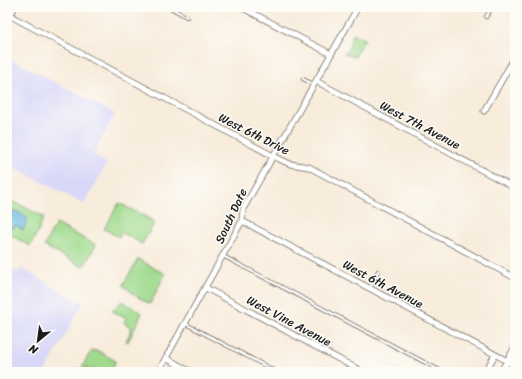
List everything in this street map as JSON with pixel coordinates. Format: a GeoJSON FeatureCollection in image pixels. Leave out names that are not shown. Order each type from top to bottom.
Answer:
{"type":"FeatureCollection","features":[{"type":"Feature","properties":{"kind":"main road"},"geometry":{"type":"LineString","coordinates":[[8,16],[13,7]]}},
{"type":"Feature","properties":{"kind":"street"},"geometry":{"type":"LineString","coordinates":[[241,7],[331,54]]}},
{"type":"Feature","properties":{"kind":"street","name":"South Date"},"geometry":{"type":"LineString","coordinates":[[158,372],[206,288],[242,220],[243,209],[358,7]]}},
{"type":"Feature","properties":{"kind":"street","name":"West 6th Drive"},"geometry":{"type":"LineString","coordinates":[[8,16],[273,156],[290,164],[309,167],[515,278]]}},
{"type":"Feature","properties":{"kind":"street"},"geometry":{"type":"LineString","coordinates":[[484,111],[515,57]]}},
{"type":"Feature","properties":{"kind":"street","name":"West 7th Avenue"},"geometry":{"type":"LineString","coordinates":[[314,83],[515,188]]}},
{"type":"Feature","properties":{"kind":"street","name":"West 6th Avenue"},"geometry":{"type":"LineString","coordinates":[[242,220],[515,365]]}},
{"type":"Feature","properties":{"kind":"street","name":"West Vine Avenue"},"geometry":{"type":"LineString","coordinates":[[206,288],[363,372]]}},
{"type":"Feature","properties":{"kind":"street"},"geometry":{"type":"LineString","coordinates":[[501,372],[515,348]]}},
{"type":"Feature","properties":{"kind":"street"},"geometry":{"type":"LineString","coordinates":[[485,372],[495,355]]}},
{"type":"Feature","properties":{"kind":"street"},"geometry":{"type":"LineString","coordinates":[[166,358],[191,372]]}},
{"type":"Feature","properties":{"kind":"lane"},"geometry":{"type":"LineString","coordinates":[[169,7],[187,17]]}},
{"type":"Feature","properties":{"kind":"lane"},"geometry":{"type":"LineString","coordinates":[[486,17],[492,7]]}},
{"type":"Feature","properties":{"kind":"lane"},"geometry":{"type":"LineString","coordinates":[[303,79],[314,83]]}},
{"type":"Feature","properties":{"kind":"lane"},"geometry":{"type":"LineString","coordinates":[[223,256],[443,372]]}},
{"type":"Feature","properties":{"kind":"lane"},"geometry":{"type":"LineString","coordinates":[[370,288],[378,272]]}},
{"type":"Feature","properties":{"kind":"lane"},"geometry":{"type":"LineString","coordinates":[[186,323],[277,372]]}},
{"type":"Feature","properties":{"kind":"shaded area"},"geometry":{"type":"Polygon","coordinates":[[[7,57],[115,114],[93,154],[107,163],[84,204],[7,164],[7,57]]]}},
{"type":"Feature","properties":{"kind":"shaded area"},"geometry":{"type":"Polygon","coordinates":[[[7,267],[18,273],[21,268],[83,303],[45,372],[7,372],[7,267]]]}},
{"type":"Feature","properties":{"kind":"green space"},"geometry":{"type":"Polygon","coordinates":[[[355,34],[365,40],[358,49],[355,57],[344,54],[349,47],[352,36],[355,34]]]}},
{"type":"Feature","properties":{"kind":"green space"},"geometry":{"type":"Polygon","coordinates":[[[8,199],[44,217],[30,246],[7,233],[7,225],[13,229],[22,215],[9,209],[7,214],[8,199]]]}},
{"type":"Feature","properties":{"kind":"green space"},"geometry":{"type":"Polygon","coordinates":[[[119,203],[155,222],[142,244],[121,232],[119,237],[104,229],[119,203]]]}},
{"type":"Feature","properties":{"kind":"green space"},"geometry":{"type":"Polygon","coordinates":[[[56,224],[96,245],[83,267],[44,246],[56,224]]]}},
{"type":"Feature","properties":{"kind":"green space"},"geometry":{"type":"Polygon","coordinates":[[[138,259],[165,274],[150,304],[136,296],[123,285],[138,259]]]}},
{"type":"Feature","properties":{"kind":"green space"},"geometry":{"type":"Polygon","coordinates":[[[122,301],[142,313],[128,342],[126,341],[131,327],[124,323],[126,318],[112,311],[122,301]]]}},
{"type":"Feature","properties":{"kind":"green space"},"geometry":{"type":"Polygon","coordinates":[[[92,351],[98,351],[114,360],[115,362],[112,372],[96,372],[87,367],[84,372],[80,372],[92,351]]]}},
{"type":"Feature","properties":{"kind":"water"},"geometry":{"type":"Polygon","coordinates":[[[9,209],[15,213],[17,211],[27,218],[28,220],[23,230],[15,225],[13,229],[7,225],[7,214],[9,209]]]}}]}
